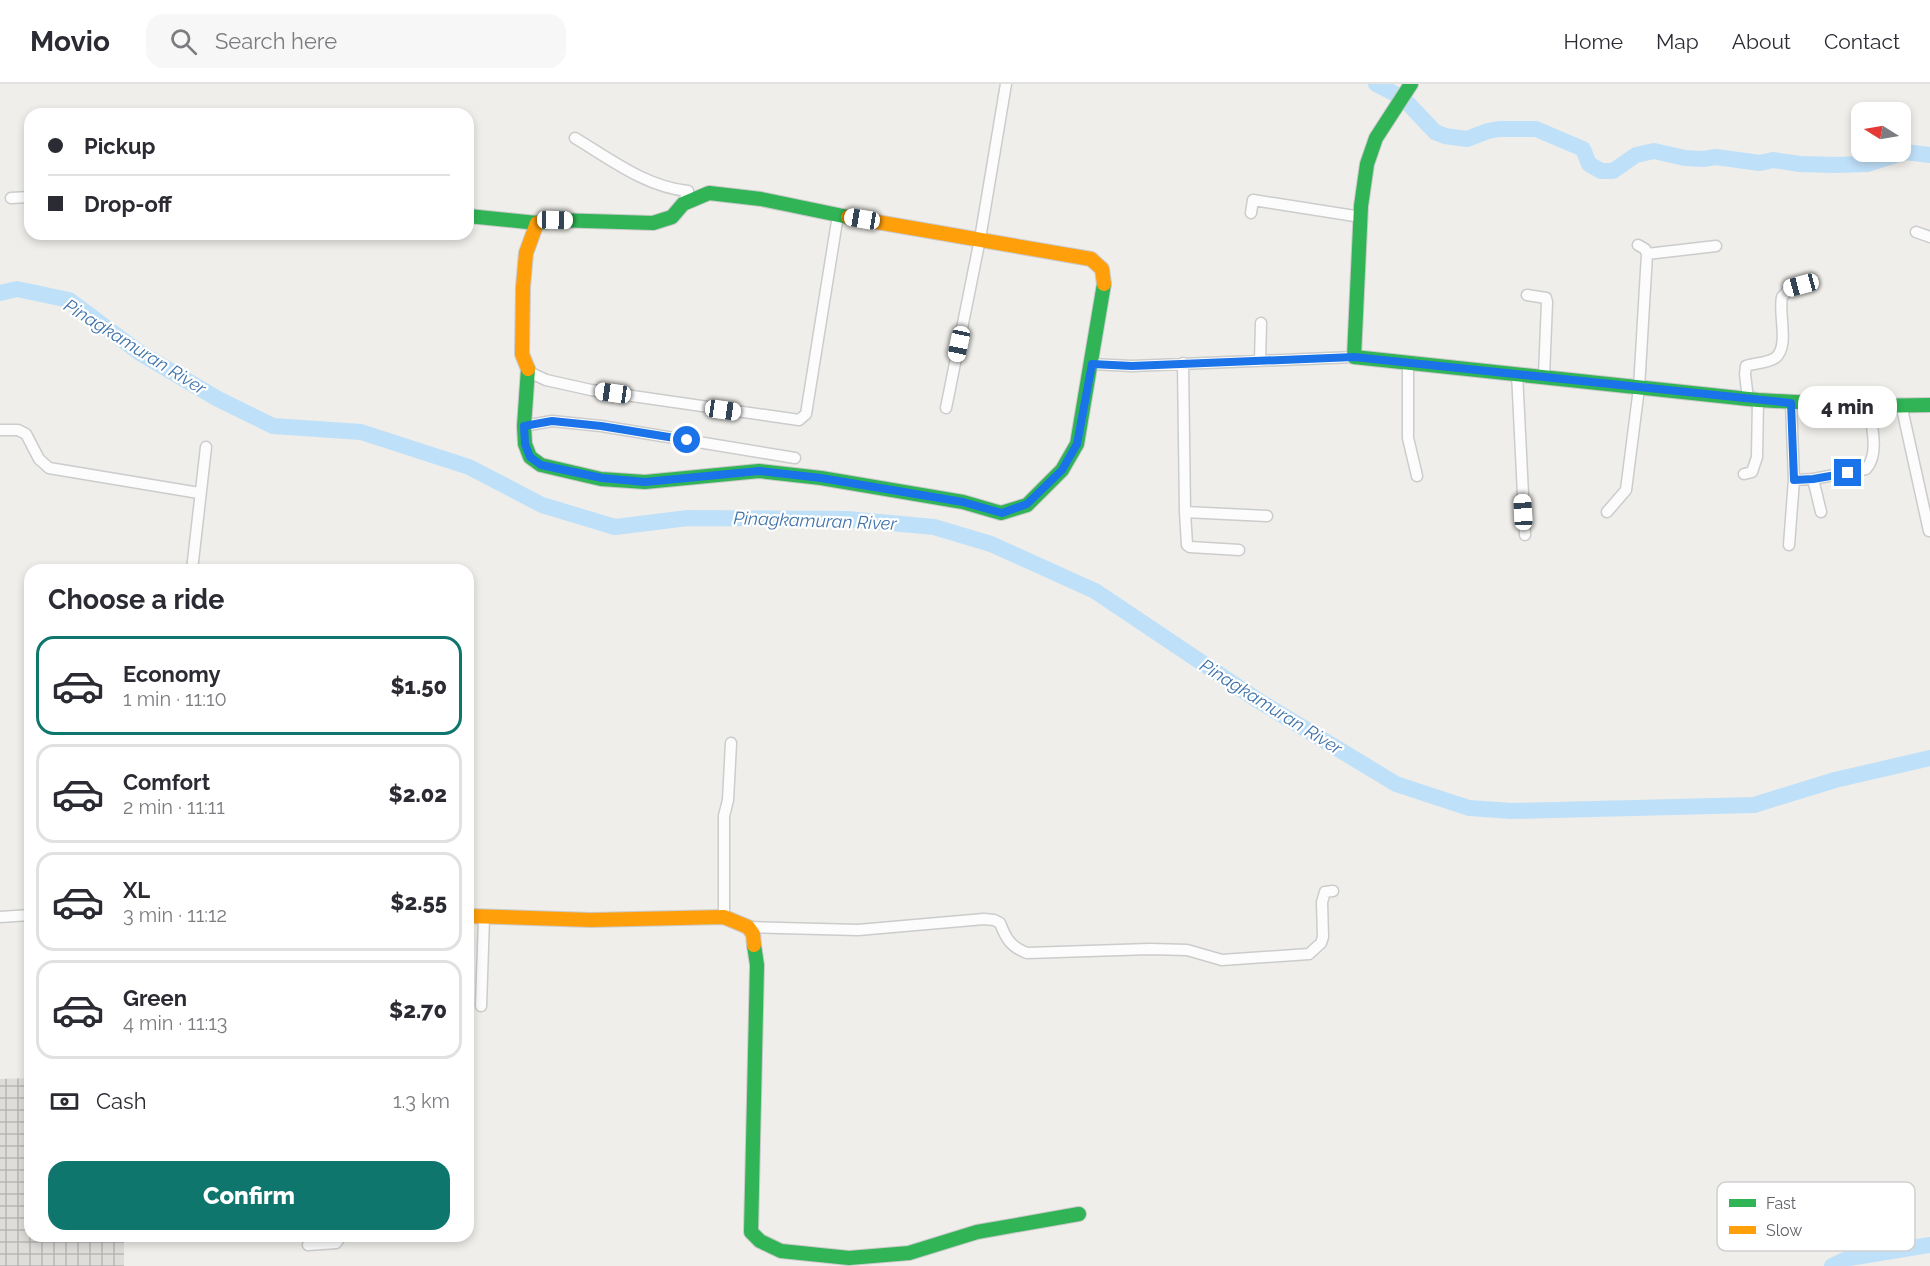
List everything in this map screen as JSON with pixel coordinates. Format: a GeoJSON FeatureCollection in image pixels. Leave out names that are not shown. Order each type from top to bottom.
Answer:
{"type":"FeatureCollection","features":[{"type":"Feature","properties":{"kind":"street"},"geometry":{"type":"LineString","coordinates":[[946,408],[980,239],[1006,84]]}},
{"type":"Feature","properties":{"kind":"street"},"geometry":{"type":"LineString","coordinates":[[1354,357],[1361,217],[1367,164],[1376,138],[1411,84]]}},
{"type":"Feature","properties":{"kind":"street"},"geometry":{"type":"LineString","coordinates":[[474,217],[537,224],[555,220],[653,223],[672,217],[683,204],[688,191],[663,187],[647,180],[575,138]]}},
{"type":"Feature","properties":{"kind":"street"},"geometry":{"type":"LineString","coordinates":[[537,224],[526,253],[522,354],[529,372],[524,426],[525,444],[530,457],[541,465],[602,478],[645,482],[759,471],[821,478],[951,500],[1002,513],[1027,504],[1062,470],[1077,444],[1104,282],[1102,269],[1091,259],[838,215],[761,199],[709,193],[683,204]]}},
{"type":"Feature","properties":{"kind":"street"},"geometry":{"type":"LineString","coordinates":[[11,198],[24,197]]}},
{"type":"Feature","properties":{"kind":"street"},"geometry":{"type":"LineString","coordinates":[[1251,213],[1253,200],[1361,217]]}},
{"type":"Feature","properties":{"kind":"street"},"geometry":{"type":"LineString","coordinates":[[529,372],[546,380],[591,390],[799,420],[806,414],[838,215]]}},
{"type":"Feature","properties":{"kind":"street"},"geometry":{"type":"LineString","coordinates":[[1916,232],[1930,237]]}},
{"type":"Feature","properties":{"kind":"street"},"geometry":{"type":"LineString","coordinates":[[1607,512],[1626,490],[1639,387],[1647,254],[1645,249],[1638,245]]}},
{"type":"Feature","properties":{"kind":"street"},"geometry":{"type":"LineString","coordinates":[[1647,254],[1716,246]]}},
{"type":"Feature","properties":{"kind":"street"},"geometry":{"type":"LineString","coordinates":[[1744,474],[1752,472],[1757,457],[1753,400],[1745,369],[1749,365],[1773,360],[1777,356],[1783,334],[1782,297],[1789,289],[1801,285]]}},
{"type":"Feature","properties":{"kind":"street"},"geometry":{"type":"LineString","coordinates":[[1527,295],[1546,298],[1547,302],[1544,376]]}},
{"type":"Feature","properties":{"kind":"street"},"geometry":{"type":"LineString","coordinates":[[1260,361],[1261,323]]}},
{"type":"Feature","properties":{"kind":"street"},"geometry":{"type":"LineString","coordinates":[[1092,364],[1132,366],[1354,357],[1753,400],[1869,406],[1930,405]]}},
{"type":"Feature","properties":{"kind":"street"},"geometry":{"type":"LineString","coordinates":[[1184,363],[1187,545],[1239,550]]}},
{"type":"Feature","properties":{"kind":"street"},"geometry":{"type":"LineString","coordinates":[[1408,363],[1408,438],[1417,476]]}},
{"type":"Feature","properties":{"kind":"street"},"geometry":{"type":"LineString","coordinates":[[1517,373],[1524,535]]}},
{"type":"Feature","properties":{"kind":"street"},"geometry":{"type":"LineString","coordinates":[[1789,545],[1794,480],[1791,403]]}},
{"type":"Feature","properties":{"kind":"street"},"geometry":{"type":"LineString","coordinates":[[1901,405],[1929,531]]}},
{"type":"Feature","properties":{"kind":"street"},"geometry":{"type":"LineString","coordinates":[[1794,480],[1813,479],[1866,469],[1870,465],[1874,447],[1869,406]]}},
{"type":"Feature","properties":{"kind":"street"},"geometry":{"type":"LineString","coordinates":[[524,426],[552,421],[601,426],[795,458]]}},
{"type":"Feature","properties":{"kind":"street"},"geometry":{"type":"LineString","coordinates":[[0,430],[18,430],[26,434],[39,459],[49,468],[199,493]]}},
{"type":"Feature","properties":{"kind":"street"},"geometry":{"type":"LineString","coordinates":[[193,564],[206,447]]}},
{"type":"Feature","properties":{"kind":"street"},"geometry":{"type":"LineString","coordinates":[[1813,479],[1821,512]]}},
{"type":"Feature","properties":{"kind":"street"},"geometry":{"type":"LineString","coordinates":[[1185,512],[1267,516]]}},
{"type":"Feature","properties":{"kind":"street"},"geometry":{"type":"LineString","coordinates":[[724,917],[724,816],[728,800],[732,743]]}},
{"type":"Feature","properties":{"kind":"street"},"geometry":{"type":"LineString","coordinates":[[474,917],[591,920],[724,917],[748,927],[858,930],[984,919],[1000,923],[1005,938],[1015,949],[1027,953],[1187,950],[1222,960],[1242,960],[1309,954],[1321,943],[1323,937],[1322,902],[1325,892],[1333,891]]}},
{"type":"Feature","properties":{"kind":"street"},"geometry":{"type":"LineString","coordinates":[[0,916],[24,915]]}},
{"type":"Feature","properties":{"kind":"street"},"geometry":{"type":"LineString","coordinates":[[481,1006],[484,918]]}},
{"type":"Feature","properties":{"kind":"street"},"geometry":{"type":"LineString","coordinates":[[748,927],[753,934],[757,965],[751,1232],[760,1241],[781,1251],[849,1258],[909,1253],[977,1232],[1079,1214]]}},
{"type":"Feature","properties":{"kind":"street"},"geometry":{"type":"LineString","coordinates":[[308,1245],[337,1242]]}},
{"type":"Feature","properties":{"kind":"shaded area"},"geometry":{"type":"Polygon","coordinates":[[[24,1078],[24,1242],[124,1242],[124,1266],[0,1266],[0,1079],[24,1078]]]}},
{"type":"Feature","properties":{"kind":"waterway"},"geometry":{"type":"LineString","coordinates":[[1376,84],[1403,98],[1435,132],[1445,136],[1467,139],[1499,129],[1536,129],[1583,149],[1589,164],[1601,171],[1613,171],[1636,155],[1654,151],[1685,158],[1716,157],[1760,163],[1773,160],[1800,164],[1836,165],[1867,164],[1905,152],[1930,155]]}},
{"type":"Feature","properties":{"kind":"waterway","name":"Pinagkamuran River"},"geometry":{"type":"LineString","coordinates":[[0,293],[17,289],[69,300],[140,353],[218,399],[273,426],[361,432],[469,467],[542,505],[615,527],[688,518],[847,519],[934,527],[991,544],[1095,591],[1259,701],[1396,784],[1469,808],[1512,811],[1754,805],[1835,780],[1930,758]]}},
{"type":"Feature","properties":{"kind":"waterway"},"geometry":{"type":"LineString","coordinates":[[1915,1247],[1930,1245]]}},
{"type":"Feature","properties":{"kind":"waterway"},"geometry":{"type":"LineString","coordinates":[[1832,1266],[1849,1258],[1893,1251]]}},
{"type":"Feature","properties":{"kind":"traffic: fast"},"geometry":{"type":"LineString","coordinates":[[1411,84],[1376,138],[1367,164],[1361,206],[1354,357],[1758,400],[1869,406],[1930,405]]}},
{"type":"Feature","properties":{"kind":"traffic: fast"},"geometry":{"type":"LineString","coordinates":[[474,217],[537,223],[555,220],[653,223],[672,217],[683,204],[709,193],[761,199],[848,217]]}},
{"type":"Feature","properties":{"kind":"traffic: fast"},"geometry":{"type":"LineString","coordinates":[[528,369],[525,444],[530,457],[541,465],[601,479],[645,482],[759,471],[821,478],[963,502],[1001,513],[1027,505],[1062,470],[1077,444],[1104,284]]}},
{"type":"Feature","properties":{"kind":"traffic: fast"},"geometry":{"type":"LineString","coordinates":[[754,945],[757,965],[751,1232],[760,1241],[781,1251],[849,1258],[909,1253],[977,1232],[1079,1214]]}},
{"type":"Feature","properties":{"kind":"traffic: slow"},"geometry":{"type":"LineString","coordinates":[[848,217],[1091,259],[1102,269],[1104,284]]}},
{"type":"Feature","properties":{"kind":"traffic: slow"},"geometry":{"type":"LineString","coordinates":[[528,369],[522,354],[523,287],[526,253],[537,223]]}},
{"type":"Feature","properties":{"kind":"traffic: slow"},"geometry":{"type":"LineString","coordinates":[[474,916],[591,920],[724,917],[748,927],[753,934],[754,945]]}},
{"type":"Feature","properties":{"kind":"route"},"geometry":{"type":"LineString","coordinates":[[687,440],[601,426],[552,421],[524,426],[525,444],[530,457],[541,465],[602,478],[645,482],[759,471],[821,478],[963,502],[1002,513],[1027,504],[1062,470],[1077,444],[1092,364],[1132,366],[1354,357],[1791,403],[1794,480],[1848,473]]}}]}
